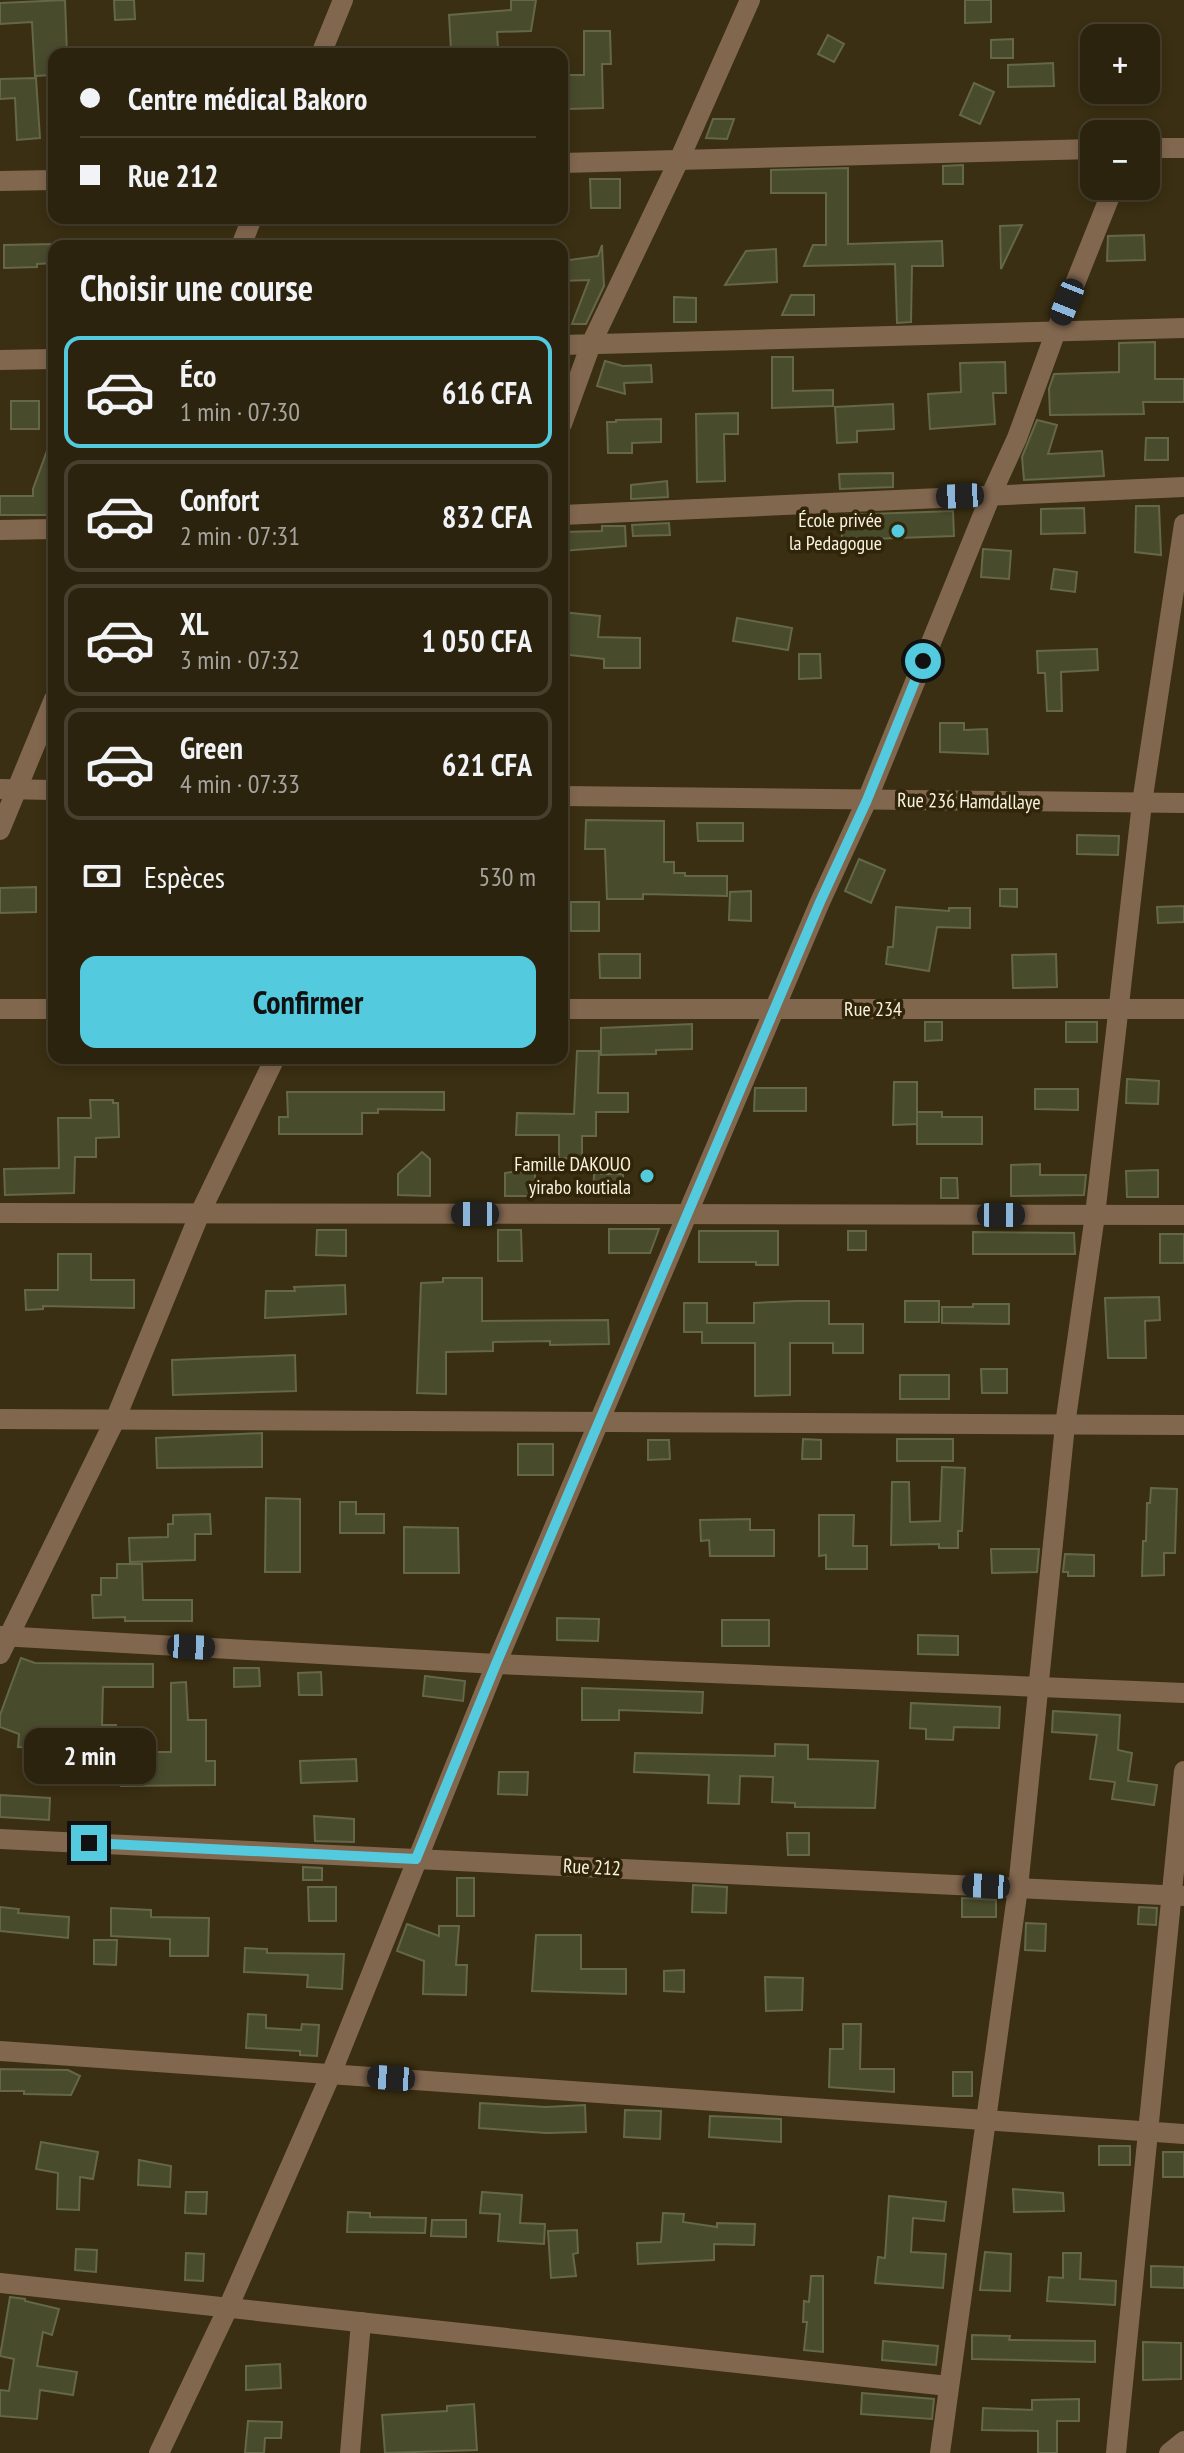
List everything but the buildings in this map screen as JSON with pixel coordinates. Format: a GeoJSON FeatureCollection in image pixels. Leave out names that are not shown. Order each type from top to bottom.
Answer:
{"type":"FeatureCollection","features":[{"type":"Feature","properties":{"kind":"street"},"geometry":{"type":"LineString","coordinates":[[323,48],[343,0]]}},
{"type":"Feature","properties":{"kind":"street"},"geometry":{"type":"LineString","coordinates":[[568,407],[591,344],[680,158],[750,0]]}},
{"type":"Feature","properties":{"kind":"street"},"geometry":{"type":"LineString","coordinates":[[1160,148],[1184,148]]}},
{"type":"Feature","properties":{"kind":"street"},"geometry":{"type":"LineString","coordinates":[[568,163],[1080,149]]}},
{"type":"Feature","properties":{"kind":"street"},"geometry":{"type":"LineString","coordinates":[[0,181],[48,180]]}},
{"type":"Feature","properties":{"kind":"street"},"geometry":{"type":"LineString","coordinates":[[159,2453],[228,2308],[331,2074],[496,1664],[867,800],[1017,438],[1108,200]]}},
{"type":"Feature","properties":{"kind":"street"},"geometry":{"type":"LineString","coordinates":[[568,345],[1184,328]]}},
{"type":"Feature","properties":{"kind":"street"},"geometry":{"type":"LineString","coordinates":[[0,360],[48,359]]}},
{"type":"Feature","properties":{"kind":"street"},"geometry":{"type":"LineString","coordinates":[[568,515],[1184,487]]}},
{"type":"Feature","properties":{"kind":"street"},"geometry":{"type":"LineString","coordinates":[[940,2453],[1018,1888],[1065,1425],[1095,1215],[1142,803],[1184,524]]}},
{"type":"Feature","properties":{"kind":"street"},"geometry":{"type":"LineString","coordinates":[[0,530],[48,529]]}},
{"type":"Feature","properties":{"kind":"street"},"geometry":{"type":"LineString","coordinates":[[0,830],[8,789],[48,711]]}},
{"type":"Feature","properties":{"kind":"street"},"geometry":{"type":"LineString","coordinates":[[8,789],[48,790]]}},
{"type":"Feature","properties":{"kind":"street","name":"Rue 236 Hamdallaye"},"geometry":{"type":"LineString","coordinates":[[568,796],[1184,803]]}},
{"type":"Feature","properties":{"kind":"street"},"geometry":{"type":"LineString","coordinates":[[0,1009],[48,1009]]}},
{"type":"Feature","properties":{"kind":"street","name":"Rue 234"},"geometry":{"type":"LineString","coordinates":[[568,1009],[1184,1009]]}},
{"type":"Feature","properties":{"kind":"street"},"geometry":{"type":"LineString","coordinates":[[272,1064],[200,1213],[115,1420],[3,1642],[1184,1693]]}},
{"type":"Feature","properties":{"kind":"street"},"geometry":{"type":"LineString","coordinates":[[0,1213],[1184,1215]]}},
{"type":"Feature","properties":{"kind":"street"},"geometry":{"type":"LineString","coordinates":[[0,1419],[1184,1425]]}},
{"type":"Feature","properties":{"kind":"street"},"geometry":{"type":"LineString","coordinates":[[1116,2453],[1149,2132],[1178,1896],[1184,1771]]}},
{"type":"Feature","properties":{"kind":"street","name":"Rue 212"},"geometry":{"type":"LineString","coordinates":[[0,1839],[1178,1896]]}},
{"type":"Feature","properties":{"kind":"street"},"geometry":{"type":"LineString","coordinates":[[0,2051],[1184,2134]]}},
{"type":"Feature","properties":{"kind":"street"},"geometry":{"type":"LineString","coordinates":[[0,2283],[948,2386]]}},
{"type":"Feature","properties":{"kind":"street"},"geometry":{"type":"LineString","coordinates":[[350,2453],[361,2322]]}},
{"type":"Feature","properties":{"kind":"street"},"geometry":{"type":"LineString","coordinates":[[1169,2453],[1184,2441]]}},
{"type":"Feature","properties":{"kind":"place","name":"École privée la Pedagogue"},"geometry":{"type":"Point","coordinates":[898,531]}},
{"type":"Feature","properties":{"kind":"place","name":"Famille DAKOUO yirabo koutiala"},"geometry":{"type":"Point","coordinates":[647,1176]}},
{"type":"Feature","properties":{"kind":"route"},"geometry":{"type":"LineString","coordinates":[[89,1843],[416,1859],[820,902],[867,800],[923,661]]}}]}
